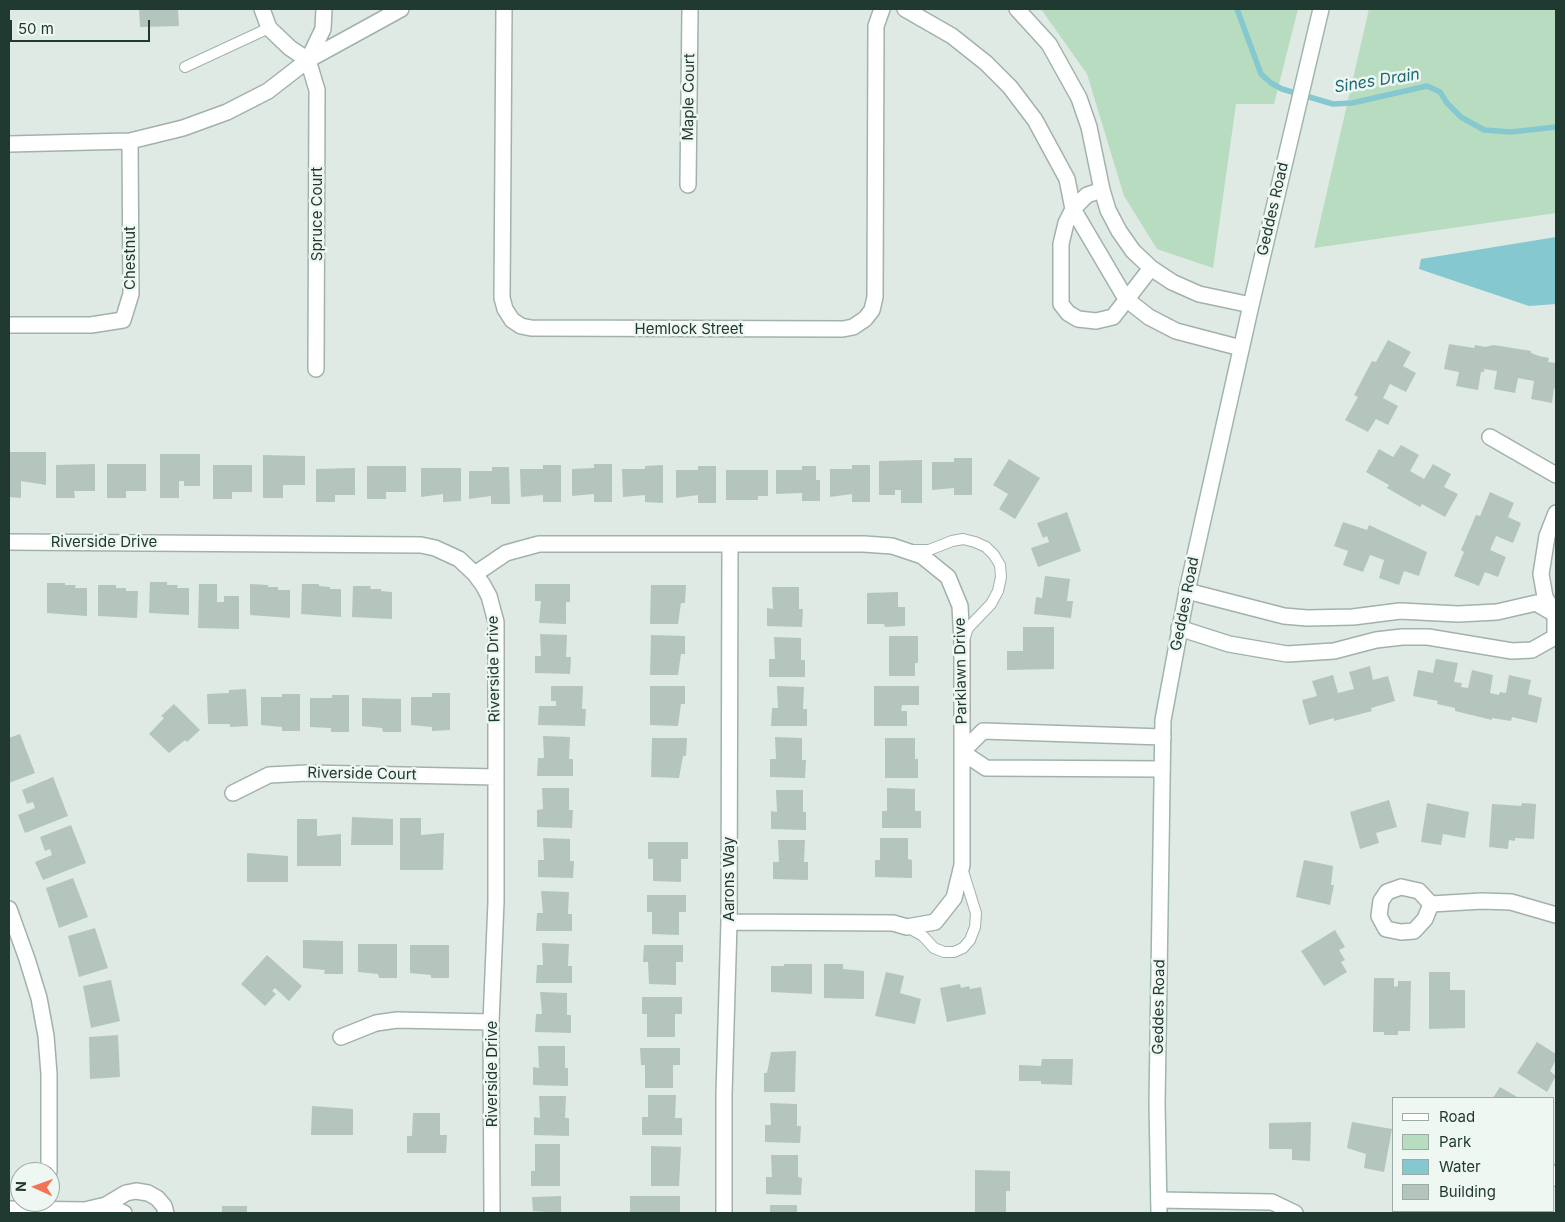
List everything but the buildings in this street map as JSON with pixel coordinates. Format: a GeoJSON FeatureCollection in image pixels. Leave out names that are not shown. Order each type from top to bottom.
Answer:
{"type":"FeatureCollection","features":[{"type":"Feature","properties":{"kind":"street"},"geometry":{"type":"LineString","coordinates":[[262,9],[269,28],[290,48],[308,60]]}},
{"type":"Feature","properties":{"kind":"street"},"geometry":{"type":"LineString","coordinates":[[308,60],[323,28],[324,9]]}},
{"type":"Feature","properties":{"kind":"street"},"geometry":{"type":"LineString","coordinates":[[9,144],[130,141],[183,128],[227,112],[268,91],[308,60],[401,9]]}},
{"type":"Feature","properties":{"kind":"street","name":"Hemlock Street"},"geometry":{"type":"LineString","coordinates":[[504,9],[502,298],[505,309],[512,320],[521,326],[531,328],[843,329],[854,327],[865,319],[872,310],[875,297],[876,26],[882,9]]}},
{"type":"Feature","properties":{"kind":"street","name":"Maple Court"},"geometry":{"type":"LineString","coordinates":[[688,185],[690,9]]}},
{"type":"Feature","properties":{"kind":"street"},"geometry":{"type":"LineString","coordinates":[[905,9],[952,36],[986,63],[1010,87],[1035,120],[1053,149],[1067,180],[1073,210],[1126,299],[1148,317],[1176,331],[1241,348]]}},
{"type":"Feature","properties":{"kind":"street"},"geometry":{"type":"LineString","coordinates":[[1017,9],[1049,44],[1079,98],[1091,134],[1102,190],[1119,231],[1133,251],[1151,268],[1172,282],[1199,294],[1251,306]]}},
{"type":"Feature","properties":{"kind":"street","name":"Geddes Road"},"geometry":{"type":"LineString","coordinates":[[1159,1207],[1157,1103],[1163,720],[1186,591],[1321,9]]}},
{"type":"Feature","properties":{"kind":"street","name":"Spruce Court"},"geometry":{"type":"LineString","coordinates":[[308,60],[317,90],[316,369]]}},
{"type":"Feature","properties":{"kind":"street","name":"Chestnut"},"geometry":{"type":"LineString","coordinates":[[9,325],[92,326],[123,320],[131,294],[130,141]]}},
{"type":"Feature","properties":{"kind":"street"},"geometry":{"type":"LineString","coordinates":[[1102,190],[1087,195],[1073,210],[1066,223],[1061,244],[1061,304],[1068,313],[1078,319],[1096,321],[1113,317],[1151,268]]}},
{"type":"Feature","properties":{"kind":"street"},"geometry":{"type":"LineString","coordinates":[[1490,437],[1556,475]]}},
{"type":"Feature","properties":{"kind":"street"},"geometry":{"type":"LineString","coordinates":[[1179,628],[1229,644],[1287,654],[1334,651],[1376,640],[1402,637],[1428,637],[1522,652],[1545,644],[1555,636],[1556,615],[1545,597],[1541,574],[1547,536],[1556,513]]}},
{"type":"Feature","properties":{"kind":"street","name":"Riverside Drive"},"geometry":{"type":"LineString","coordinates":[[9,542],[421,544],[447,553],[475,574],[489,596],[496,622],[496,902],[491,1022],[492,1213]]}},
{"type":"Feature","properties":{"kind":"street","name":"Parklawn Drive"},"geometry":{"type":"LineString","coordinates":[[475,574],[506,553],[539,544],[864,544],[892,546],[907,550],[922,556],[948,577],[960,606],[962,643],[962,865],[954,898],[935,922],[907,927],[893,923],[728,922]]}},
{"type":"Feature","properties":{"kind":"street","name":"Aarons Way"},"geometry":{"type":"LineString","coordinates":[[724,1213],[730,544]]}},
{"type":"Feature","properties":{"kind":"street"},"geometry":{"type":"LineString","coordinates":[[1186,591],[1284,616],[1307,618],[1353,617],[1400,611],[1458,614],[1497,612],[1536,603],[1556,615]]}},
{"type":"Feature","properties":{"kind":"street"},"geometry":{"type":"LineString","coordinates":[[1162,737],[983,731],[962,752],[986,768],[1162,770]]}},
{"type":"Feature","properties":{"kind":"street","name":"Riverside Court"},"geometry":{"type":"LineString","coordinates":[[233,793],[270,775],[307,773],[496,777]]}},
{"type":"Feature","properties":{"kind":"street"},"geometry":{"type":"LineString","coordinates":[[1431,904],[1482,901],[1511,902],[1556,915]]}},
{"type":"Feature","properties":{"kind":"street"},"geometry":{"type":"LineString","coordinates":[[9,909],[34,982],[46,1036],[50,1074],[49,1162]]}},
{"type":"Feature","properties":{"kind":"street"},"geometry":{"type":"LineString","coordinates":[[340,1036],[376,1022],[397,1020],[491,1022]]}},
{"type":"Feature","properties":{"kind":"street"},"geometry":{"type":"LineString","coordinates":[[60,1207],[86,1210],[106,1205],[126,1193],[136,1191],[148,1193],[157,1198],[166,1213]]}},
{"type":"Feature","properties":{"kind":"street"},"geometry":{"type":"LineString","coordinates":[[1159,1207],[1272,1202],[1295,1213]]}},
{"type":"Feature","properties":{"kind":"street"},"geometry":{"type":"LineString","coordinates":[[106,1205],[124,1213]]}},
{"type":"Feature","properties":{"kind":"lane"},"geometry":{"type":"LineString","coordinates":[[185,67],[269,28]]}},
{"type":"Feature","properties":{"kind":"lane"},"geometry":{"type":"LineString","coordinates":[[907,550],[929,550],[952,541],[963,540],[975,542],[994,555],[1000,566],[1001,577],[998,591],[991,604],[968,628],[962,643]]}},
{"type":"Feature","properties":{"kind":"lane"},"geometry":{"type":"LineString","coordinates":[[907,927],[923,936],[934,948],[944,952],[954,952],[966,944],[975,927],[976,913],[962,865]]}},
{"type":"Feature","properties":{"kind":"green space"},"geometry":{"type":"Polygon","coordinates":[[[1041,9],[1298,9],[1274,104],[1236,104],[1213,268],[1157,249],[1124,196],[1087,74],[1041,9]]]}},
{"type":"Feature","properties":{"kind":"green space"},"geometry":{"type":"Polygon","coordinates":[[[1369,9],[1556,9],[1556,213],[1314,248],[1369,9]]]}},
{"type":"Feature","properties":{"kind":"water"},"geometry":{"type":"Polygon","coordinates":[[[1556,237],[1556,304],[1529,306],[1419,269],[1421,259],[1556,237]]]}},
{"type":"Feature","properties":{"kind":"waterway","name":"Sines Drain"},"geometry":{"type":"LineString","coordinates":[[1237,9],[1261,74],[1271,83],[1282,89],[1333,104],[1352,103],[1427,86],[1440,92],[1447,103],[1461,117],[1484,130],[1511,132],[1556,127]]}}]}
